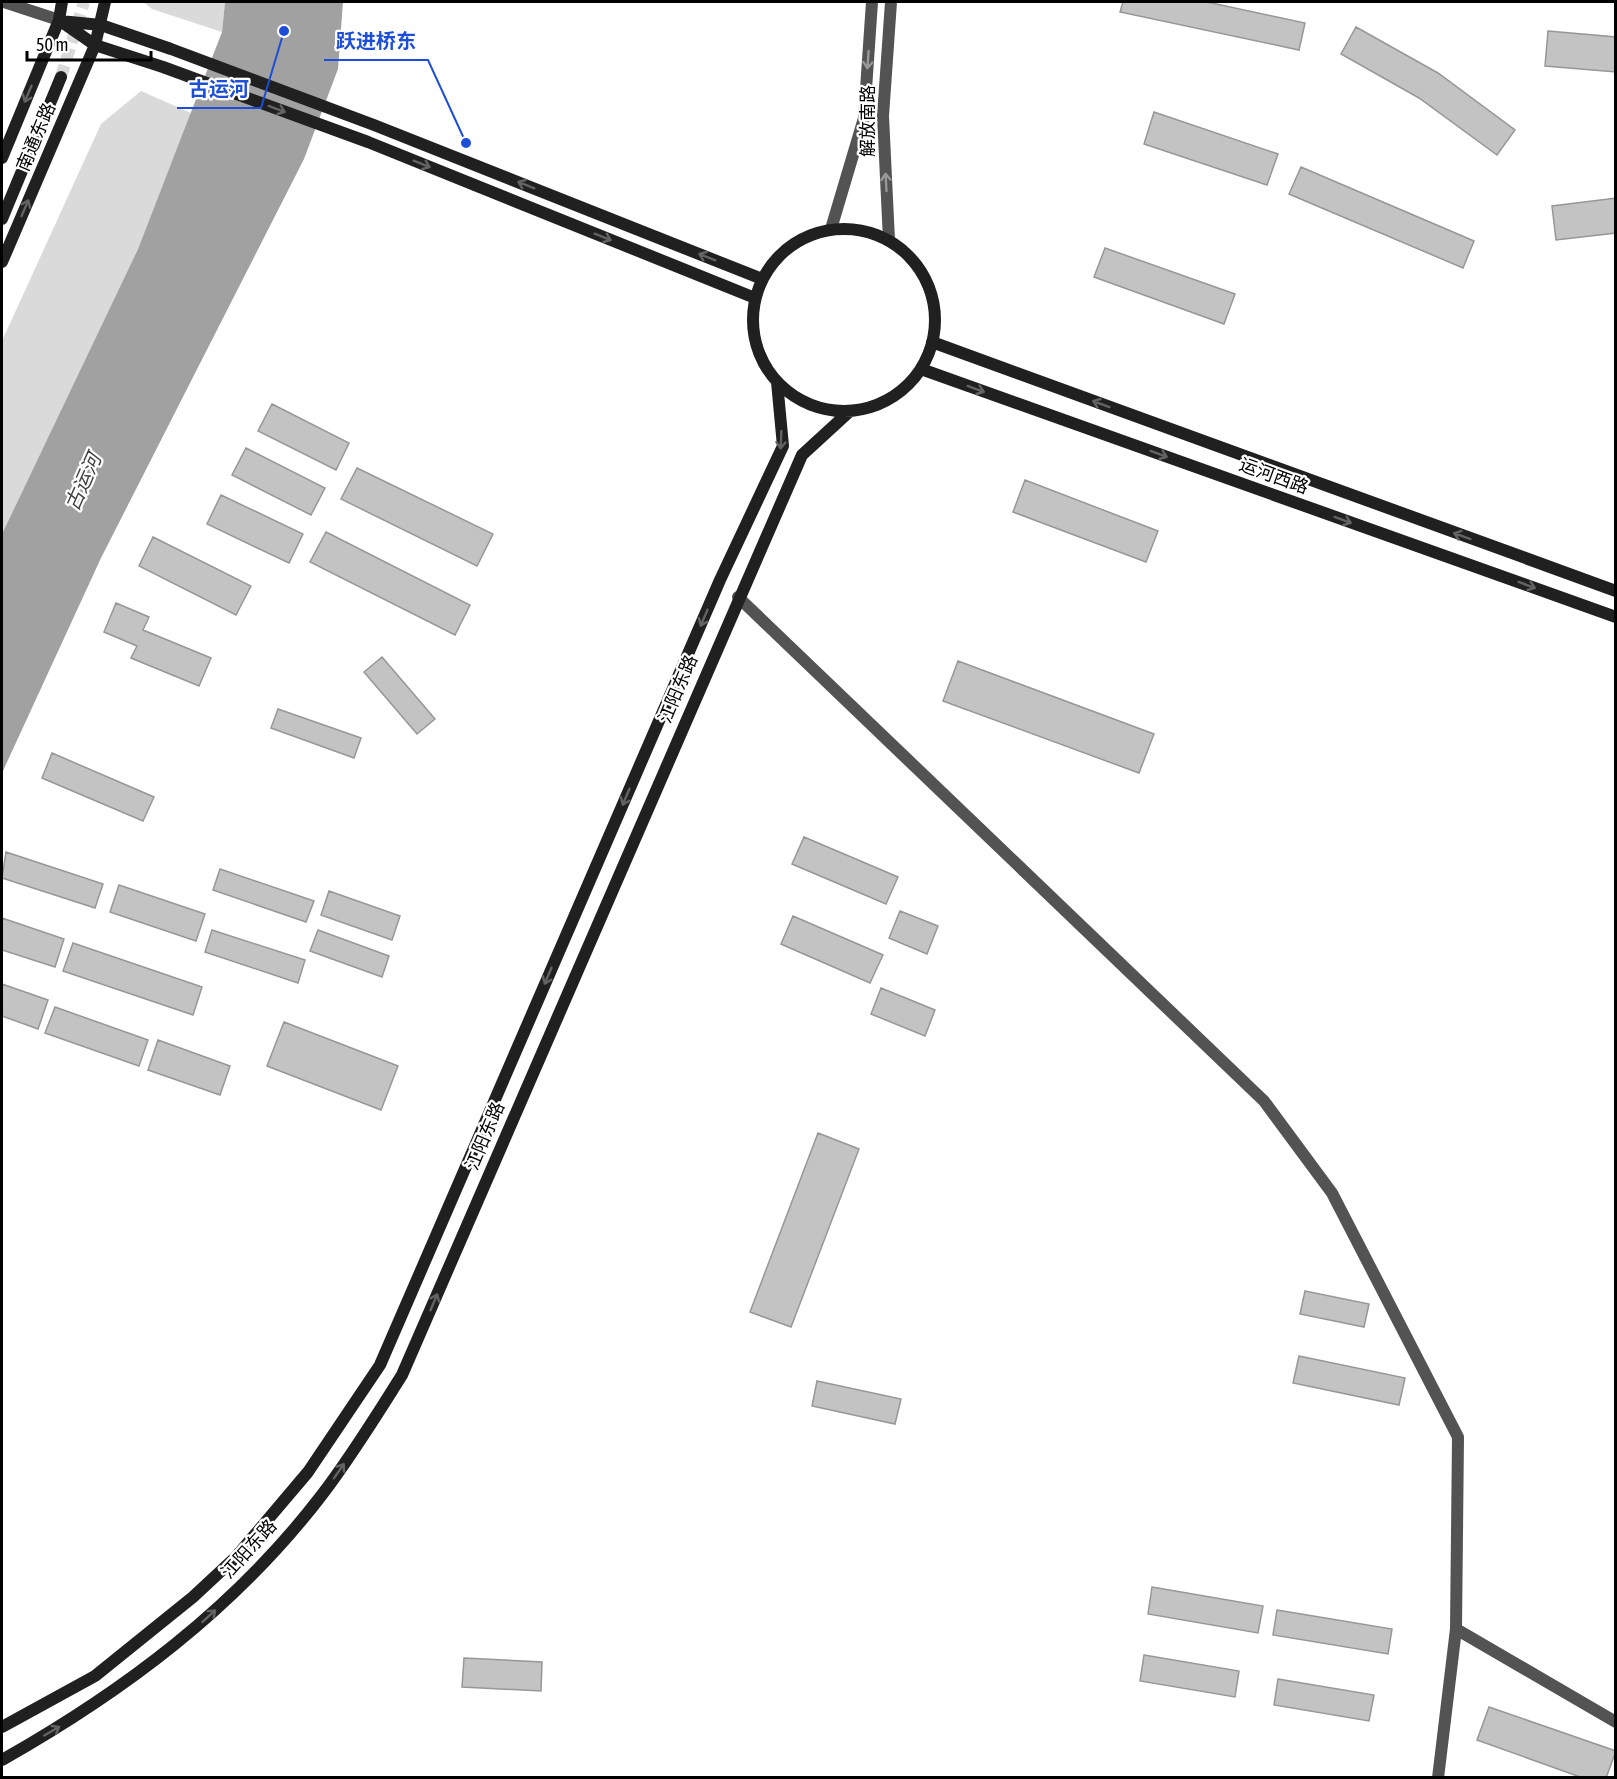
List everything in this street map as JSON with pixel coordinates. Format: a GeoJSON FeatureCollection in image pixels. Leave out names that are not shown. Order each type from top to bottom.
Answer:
{"type":"FeatureCollection","features":[{"type":"Feature","properties":{"kind":"main road","name":"南通东路"},"geometry":{"type":"LineString","coordinates":[[2,158],[59,20],[62,2]]}},
{"type":"Feature","properties":{"kind":"main road","name":"南通东路"},"geometry":{"type":"LineString","coordinates":[[2,262],[94,45],[101,25],[105,2]]}},
{"type":"Feature","properties":{"kind":"main road"},"geometry":{"type":"LineString","coordinates":[[59,20],[101,25],[171,49],[374,125],[762,279]]}},
{"type":"Feature","properties":{"kind":"main road"},"geometry":{"type":"LineString","coordinates":[[59,20],[94,45],[163,67],[368,142],[755,298]]}},
{"type":"Feature","properties":{"kind":"main road"},"geometry":{"type":"LineString","coordinates":[[2,219],[61,76]]}},
{"type":"Feature","properties":{"kind":"main road"},"geometry":{"type":"LineString","coordinates":[[831,229],[861,230],[889,240],[912,259],[928,284],[935,312],[933,342],[921,369],[902,390],[878,404],[850,411],[825,409],[802,400],[777,382],[760,357],[753,328],[755,298],[762,279],[779,255],[795,243],[831,229]]}},
{"type":"Feature","properties":{"kind":"main road","name":"运河西路"},"geometry":{"type":"LineString","coordinates":[[933,342],[1616,591]]}},
{"type":"Feature","properties":{"kind":"main road","name":"运河西路"},"geometry":{"type":"LineString","coordinates":[[921,369],[1616,617]]}},
{"type":"Feature","properties":{"kind":"main road","name":"江阳东路"},"geometry":{"type":"LineString","coordinates":[[2,1727],[95,1676],[193,1598],[236,1557],[309,1472],[380,1365],[720,580],[783,446],[777,382]]}},
{"type":"Feature","properties":{"kind":"main road","name":"江阳东路"},"geometry":{"type":"LineString","coordinates":[[2,1760],[114,1691],[210,1616],[246,1581],[321,1496],[402,1375],[738,597],[802,455],[850,411]]}},
{"type":"Feature","properties":{"kind":"street"},"geometry":{"type":"LineString","coordinates":[[4,2],[59,20]]}},
{"type":"Feature","properties":{"kind":"street","name":"解放南路"},"geometry":{"type":"LineString","coordinates":[[831,229],[864,118],[872,2]]}},
{"type":"Feature","properties":{"kind":"street","name":"解放南路"},"geometry":{"type":"LineString","coordinates":[[889,240],[883,116],[891,2]]}},
{"type":"Feature","properties":{"kind":"street"},"geometry":{"type":"LineString","coordinates":[[738,597],[1264,1101],[1332,1193],[1458,1437],[1456,1629],[1438,1778]]}},
{"type":"Feature","properties":{"kind":"street"},"geometry":{"type":"LineString","coordinates":[[1456,1629],[1616,1722]]}},
{"type":"Feature","properties":{"kind":"shaded area"},"geometry":{"type":"Polygon","coordinates":[[[143,2],[225,2],[222,32],[152,9],[143,2]]]}},
{"type":"Feature","properties":{"kind":"shaded area"},"geometry":{"type":"Polygon","coordinates":[[[141,91],[191,113],[138,249],[2,534],[2,341],[101,124],[141,91]]]}},
{"type":"Feature","properties":{"kind":"water"},"geometry":{"type":"Polygon","coordinates":[[[225,2],[343,2],[338,69],[304,159],[101,558],[2,773],[2,534],[138,249],[222,32],[225,2]]]}},
{"type":"Feature","properties":{"kind":"building"},"geometry":{"type":"Polygon","coordinates":[[[1123,2],[1207,2],[1305,23],[1299,50],[1120,12],[1123,2]]]}},
{"type":"Feature","properties":{"kind":"building"},"geometry":{"type":"Polygon","coordinates":[[[1356,27],[1438,73],[1515,130],[1497,155],[1419,98],[1341,54],[1356,27]]]}},
{"type":"Feature","properties":{"kind":"building"},"geometry":{"type":"Polygon","coordinates":[[[1548,31],[1616,37],[1616,72],[1545,66],[1548,31]]]}},
{"type":"Feature","properties":{"kind":"building"},"geometry":{"type":"Polygon","coordinates":[[[1154,112],[1278,154],[1267,185],[1144,144],[1154,112]]]}},
{"type":"Feature","properties":{"kind":"building"},"geometry":{"type":"Polygon","coordinates":[[[1301,167],[1474,241],[1463,268],[1289,194],[1301,167]]]}},
{"type":"Feature","properties":{"kind":"building"},"geometry":{"type":"Polygon","coordinates":[[[1616,198],[1616,233],[1556,240],[1552,206],[1616,198]]]}},
{"type":"Feature","properties":{"kind":"building"},"geometry":{"type":"Polygon","coordinates":[[[1105,248],[1235,294],[1224,324],[1094,277],[1105,248]]]}},
{"type":"Feature","properties":{"kind":"building"},"geometry":{"type":"Polygon","coordinates":[[[272,404],[349,443],[336,470],[258,431],[272,404]]]}},
{"type":"Feature","properties":{"kind":"building"},"geometry":{"type":"Polygon","coordinates":[[[246,448],[325,488],[311,515],[232,475],[246,448]]]}},
{"type":"Feature","properties":{"kind":"building"},"geometry":{"type":"Polygon","coordinates":[[[357,468],[493,534],[477,566],[341,499],[357,468]]]}},
{"type":"Feature","properties":{"kind":"building"},"geometry":{"type":"Polygon","coordinates":[[[1025,480],[1158,531],[1146,562],[1013,512],[1025,480]]]}},
{"type":"Feature","properties":{"kind":"building"},"geometry":{"type":"Polygon","coordinates":[[[221,495],[303,534],[289,563],[207,524],[221,495]]]}},
{"type":"Feature","properties":{"kind":"building"},"geometry":{"type":"Polygon","coordinates":[[[326,532],[470,605],[455,635],[310,562],[326,532]]]}},
{"type":"Feature","properties":{"kind":"building"},"geometry":{"type":"Polygon","coordinates":[[[153,537],[251,586],[236,615],[139,566],[153,537]]]}},
{"type":"Feature","properties":{"kind":"building"},"geometry":{"type":"Polygon","coordinates":[[[116,603],[149,617],[143,630],[211,658],[199,686],[131,658],[137,646],[104,632],[116,603]]]}},
{"type":"Feature","properties":{"kind":"building"},"geometry":{"type":"Polygon","coordinates":[[[382,657],[435,719],[417,734],[364,672],[382,657]]]}},
{"type":"Feature","properties":{"kind":"building"},"geometry":{"type":"Polygon","coordinates":[[[958,661],[1154,734],[1139,773],[943,701],[958,661]]]}},
{"type":"Feature","properties":{"kind":"building"},"geometry":{"type":"Polygon","coordinates":[[[278,709],[361,738],[354,758],[271,728],[278,709]]]}},
{"type":"Feature","properties":{"kind":"building"},"geometry":{"type":"Polygon","coordinates":[[[52,753],[154,797],[143,821],[42,778],[52,753]]]}},
{"type":"Feature","properties":{"kind":"building"},"geometry":{"type":"Polygon","coordinates":[[[804,837],[898,877],[886,904],[792,864],[804,837]]]}},
{"type":"Feature","properties":{"kind":"building"},"geometry":{"type":"Polygon","coordinates":[[[6,852],[103,884],[95,908],[2,878],[6,852]]]}},
{"type":"Feature","properties":{"kind":"building"},"geometry":{"type":"Polygon","coordinates":[[[220,869],[314,901],[306,922],[213,890],[220,869]]]}},
{"type":"Feature","properties":{"kind":"building"},"geometry":{"type":"Polygon","coordinates":[[[119,885],[205,914],[196,941],[110,912],[119,885]]]}},
{"type":"Feature","properties":{"kind":"building"},"geometry":{"type":"Polygon","coordinates":[[[329,891],[400,916],[392,940],[321,915],[329,891]]]}},
{"type":"Feature","properties":{"kind":"building"},"geometry":{"type":"Polygon","coordinates":[[[900,911],[938,926],[927,954],[889,938],[900,911]]]}},
{"type":"Feature","properties":{"kind":"building"},"geometry":{"type":"Polygon","coordinates":[[[793,916],[883,955],[870,983],[781,944],[793,916]]]}},
{"type":"Feature","properties":{"kind":"building"},"geometry":{"type":"Polygon","coordinates":[[[2,918],[64,939],[55,967],[2,950],[2,918]]]}},
{"type":"Feature","properties":{"kind":"building"},"geometry":{"type":"Polygon","coordinates":[[[212,930],[305,960],[298,983],[205,952],[212,930]]]}},
{"type":"Feature","properties":{"kind":"building"},"geometry":{"type":"Polygon","coordinates":[[[318,930],[389,956],[382,977],[310,951],[318,930]]]}},
{"type":"Feature","properties":{"kind":"building"},"geometry":{"type":"Polygon","coordinates":[[[73,943],[202,987],[193,1015],[63,971],[73,943]]]}},
{"type":"Feature","properties":{"kind":"building"},"geometry":{"type":"Polygon","coordinates":[[[2,984],[48,1000],[38,1029],[2,1016],[2,984]]]}},
{"type":"Feature","properties":{"kind":"building"},"geometry":{"type":"Polygon","coordinates":[[[881,988],[935,1010],[925,1036],[871,1014],[881,988]]]}},
{"type":"Feature","properties":{"kind":"building"},"geometry":{"type":"Polygon","coordinates":[[[55,1007],[148,1040],[139,1066],[45,1033],[55,1007]]]}},
{"type":"Feature","properties":{"kind":"building"},"geometry":{"type":"Polygon","coordinates":[[[284,1022],[398,1066],[381,1110],[267,1066],[284,1022]]]}},
{"type":"Feature","properties":{"kind":"building"},"geometry":{"type":"Polygon","coordinates":[[[158,1040],[230,1066],[220,1095],[148,1070],[158,1040]]]}},
{"type":"Feature","properties":{"kind":"building"},"geometry":{"type":"Polygon","coordinates":[[[818,1133],[859,1149],[791,1327],[750,1312],[818,1133]]]}},
{"type":"Feature","properties":{"kind":"building"},"geometry":{"type":"Polygon","coordinates":[[[1305,1291],[1369,1304],[1364,1327],[1300,1314],[1305,1291]]]}},
{"type":"Feature","properties":{"kind":"building"},"geometry":{"type":"Polygon","coordinates":[[[1299,1356],[1405,1378],[1399,1405],[1293,1383],[1299,1356]]]}},
{"type":"Feature","properties":{"kind":"building"},"geometry":{"type":"Polygon","coordinates":[[[817,1381],[901,1399],[895,1424],[812,1406],[817,1381]]]}},
{"type":"Feature","properties":{"kind":"building"},"geometry":{"type":"Polygon","coordinates":[[[1152,1587],[1263,1606],[1258,1633],[1148,1614],[1152,1587]]]}},
{"type":"Feature","properties":{"kind":"building"},"geometry":{"type":"Polygon","coordinates":[[[1277,1610],[1392,1629],[1388,1654],[1273,1635],[1277,1610]]]}},
{"type":"Feature","properties":{"kind":"building"},"geometry":{"type":"Polygon","coordinates":[[[1144,1655],[1239,1671],[1235,1697],[1140,1681],[1144,1655]]]}},
{"type":"Feature","properties":{"kind":"building"},"geometry":{"type":"Polygon","coordinates":[[[464,1658],[542,1662],[541,1691],[462,1687],[464,1658]]]}},
{"type":"Feature","properties":{"kind":"building"},"geometry":{"type":"Polygon","coordinates":[[[1278,1679],[1374,1695],[1369,1721],[1274,1705],[1278,1679]]]}},
{"type":"Feature","properties":{"kind":"building"},"geometry":{"type":"Polygon","coordinates":[[[1489,1707],[1616,1751],[1606,1778],[1583,1778],[1477,1740],[1489,1707]]]}},
{"type":"Feature","properties":{"kind":"tunnel"},"geometry":{"type":"LineString","coordinates":[[61,77],[84,2]]}},
{"type":"Feature","properties":{"kind":"place","name":"古运河"},"geometry":{"type":"Point","coordinates":[284,31]}},
{"type":"Feature","properties":{"kind":"place","name":"跃进桥东"},"geometry":{"type":"Point","coordinates":[466,143]}}]}
